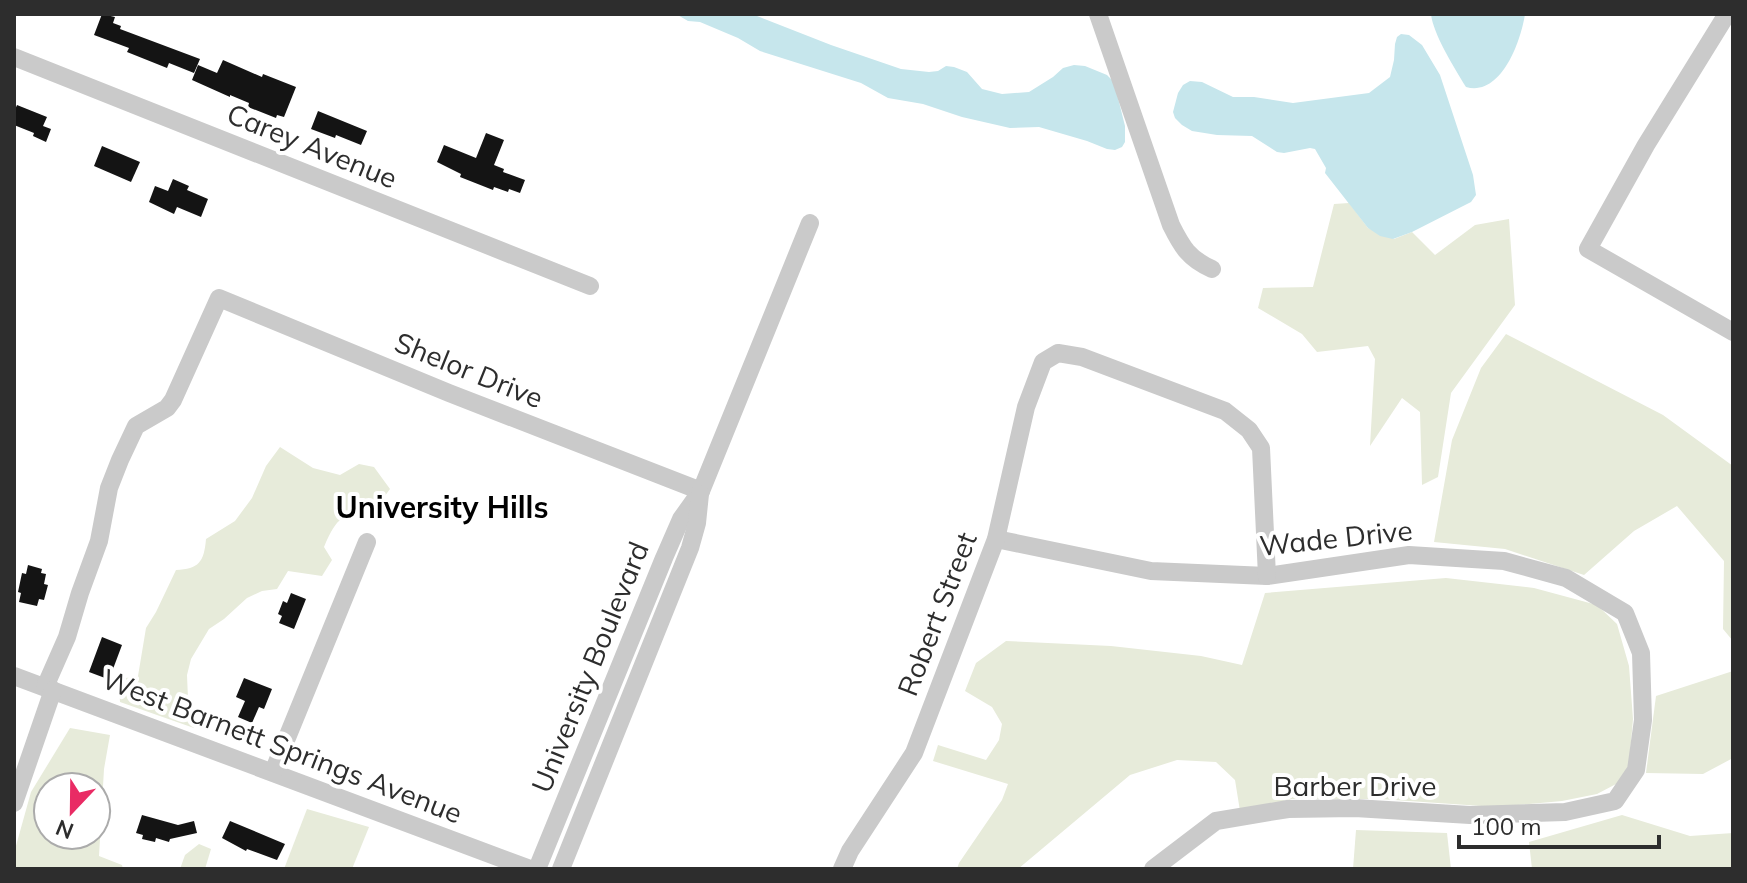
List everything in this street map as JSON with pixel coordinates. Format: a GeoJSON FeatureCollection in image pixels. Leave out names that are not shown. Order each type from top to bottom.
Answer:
{"type":"FeatureCollection","features":[{"type":"Feature","properties":{"kind":"street"},"geometry":{"type":"LineString","coordinates":[[1098,14],[1171,225],[1190,256],[1212,269]]}},
{"type":"Feature","properties":{"kind":"street"},"geometry":{"type":"LineString","coordinates":[[1727,14],[1646,145],[1588,249],[1733,332]]}},
{"type":"Feature","properties":{"kind":"street","name":"Carey Avenue"},"geometry":{"type":"LineString","coordinates":[[14,57],[590,286]]}},
{"type":"Feature","properties":{"kind":"street","name":"University Boulevard"},"geometry":{"type":"LineString","coordinates":[[537,869],[664,558],[681,519],[701,491],[810,223]]}},
{"type":"Feature","properties":{"kind":"street","name":"Shelor Drive"},"geometry":{"type":"LineString","coordinates":[[49,689],[99,541],[109,488],[125,449],[136,426],[167,408],[173,400],[219,298],[449,393],[701,491]]}},
{"type":"Feature","properties":{"kind":"street","name":"Robert Street"},"geometry":{"type":"LineString","coordinates":[[842,869],[850,851],[914,753],[996,539],[1026,407],[1043,362],[1058,353],[1082,357],[1225,411],[1249,430],[1261,448],[1267,576]]}},
{"type":"Feature","properties":{"kind":"street","name":"University Boulevard"},"geometry":{"type":"LineString","coordinates":[[561,869],[690,548],[701,491]]}},
{"type":"Feature","properties":{"kind":"street","name":"Wade Drive"},"geometry":{"type":"LineString","coordinates":[[996,539],[1151,571],[1267,576],[1409,555],[1504,561],[1566,578],[1625,613]]}},
{"type":"Feature","properties":{"kind":"street"},"geometry":{"type":"LineString","coordinates":[[273,772],[367,542]]}},
{"type":"Feature","properties":{"kind":"street","name":"Barber Drive"},"geometry":{"type":"LineString","coordinates":[[1153,869],[1216,821],[1288,809],[1355,808],[1470,815],[1565,812],[1615,801],[1636,770],[1643,720],[1641,653],[1625,613]]}},
{"type":"Feature","properties":{"kind":"street","name":"West Barnett Springs Avenue"},"geometry":{"type":"LineString","coordinates":[[14,676],[530,869]]}},
{"type":"Feature","properties":{"kind":"street"},"geometry":{"type":"LineString","coordinates":[[14,803],[49,689]]}},
{"type":"Feature","properties":{"kind":"green space"},"geometry":{"type":"Polygon","coordinates":[[[1349,203],[1368,228],[1394,239],[1412,232],[1435,255],[1475,225],[1509,219],[1515,305],[1451,393],[1438,477],[1422,485],[1420,412],[1402,398],[1370,446],[1375,359],[1368,346],[1317,352],[1302,334],[1258,308],[1263,288],[1313,287],[1334,204],[1349,203]]]}},
{"type":"Feature","properties":{"kind":"green space"},"geometry":{"type":"Polygon","coordinates":[[[1506,334],[1663,415],[1733,466],[1733,641],[1723,629],[1724,561],[1677,506],[1634,531],[1584,575],[1505,549],[1434,542],[1452,440],[1481,368],[1506,334]]]}},
{"type":"Feature","properties":{"kind":"green space"},"geometry":{"type":"Polygon","coordinates":[[[280,447],[313,468],[340,475],[359,464],[374,467],[390,489],[376,508],[348,515],[337,523],[324,547],[332,560],[322,576],[288,571],[277,589],[247,598],[209,629],[191,659],[187,675],[194,728],[120,702],[119,688],[126,678],[138,676],[146,628],[176,570],[199,563],[206,539],[235,521],[252,498],[266,466],[280,447]]]}},
{"type":"Feature","properties":{"kind":"green space"},"geometry":{"type":"Polygon","coordinates":[[[1446,578],[1534,588],[1597,605],[1617,624],[1629,666],[1633,719],[1629,765],[1618,783],[1597,794],[1562,801],[1496,807],[1380,799],[1292,799],[1240,811],[1235,780],[1216,762],[1177,760],[1130,775],[1018,869],[957,869],[1002,800],[1008,784],[933,761],[938,745],[986,760],[999,740],[1002,724],[992,707],[965,691],[976,663],[1006,641],[1111,646],[1201,656],[1242,665],[1265,593],[1446,578]]]}},
{"type":"Feature","properties":{"kind":"green space"},"geometry":{"type":"Polygon","coordinates":[[[1733,671],[1733,758],[1703,774],[1646,773],[1656,696],[1733,671]]]}},
{"type":"Feature","properties":{"kind":"green space"},"geometry":{"type":"Polygon","coordinates":[[[70,728],[110,735],[104,769],[44,771],[70,728]]]}},
{"type":"Feature","properties":{"kind":"green space"},"geometry":{"type":"Polygon","coordinates":[[[32,790],[32,851],[99,851],[99,856],[122,865],[123,869],[14,869],[14,853],[32,790]]]}},
{"type":"Feature","properties":{"kind":"green space"},"geometry":{"type":"Polygon","coordinates":[[[307,809],[369,827],[352,869],[284,869],[307,809]]]}},
{"type":"Feature","properties":{"kind":"green space"},"geometry":{"type":"Polygon","coordinates":[[[1622,815],[1690,836],[1733,833],[1733,869],[1532,869],[1529,842],[1622,815]]]}},
{"type":"Feature","properties":{"kind":"green space"},"geometry":{"type":"Polygon","coordinates":[[[1356,830],[1447,833],[1451,869],[1353,869],[1356,830]]]}},
{"type":"Feature","properties":{"kind":"green space"},"geometry":{"type":"Polygon","coordinates":[[[199,844],[211,849],[205,869],[180,869],[185,855],[199,844]]]}},
{"type":"Feature","properties":{"kind":"water"},"geometry":{"type":"Polygon","coordinates":[[[676,14],[752,14],[901,69],[929,72],[946,66],[954,67],[967,72],[982,89],[1002,94],[1029,92],[1063,68],[1085,66],[1107,75],[1114,82],[1125,126],[1125,142],[1115,150],[1107,149],[1039,127],[1010,128],[923,104],[888,98],[861,83],[760,51],[738,38],[676,14]]]}},
{"type":"Feature","properties":{"kind":"water"},"geometry":{"type":"Polygon","coordinates":[[[1431,14],[1525,14],[1514,52],[1507,64],[1489,84],[1478,88],[1466,87],[1440,41],[1431,14]]]}},
{"type":"Feature","properties":{"kind":"water"},"geometry":{"type":"Polygon","coordinates":[[[1401,34],[1409,35],[1422,45],[1440,75],[1473,175],[1476,195],[1471,202],[1412,232],[1393,239],[1380,236],[1368,228],[1325,173],[1326,168],[1315,149],[1277,152],[1252,136],[1192,131],[1175,118],[1173,112],[1178,93],[1190,81],[1202,82],[1233,97],[1293,103],[1369,93],[1390,77],[1395,44],[1401,34]]]}},
{"type":"Feature","properties":{"kind":"building"},"geometry":{"type":"Polygon","coordinates":[[[102,14],[115,17],[113,23],[121,26],[120,29],[200,59],[194,73],[169,63],[167,68],[127,52],[129,48],[94,35],[102,14]]]}},
{"type":"Feature","properties":{"kind":"building"},"geometry":{"type":"Polygon","coordinates":[[[223,60],[262,77],[263,74],[296,87],[284,117],[277,115],[276,118],[248,107],[249,103],[192,80],[198,65],[217,73],[223,60]]]}},
{"type":"Feature","properties":{"kind":"building"},"geometry":{"type":"Polygon","coordinates":[[[17,105],[47,117],[43,126],[51,129],[46,142],[14,125],[17,105]]]}},
{"type":"Feature","properties":{"kind":"building"},"geometry":{"type":"Polygon","coordinates":[[[318,111],[367,131],[361,145],[311,129],[318,111]]]}},
{"type":"Feature","properties":{"kind":"building"},"geometry":{"type":"Polygon","coordinates":[[[486,133],[504,140],[494,165],[525,180],[520,193],[494,187],[493,190],[460,177],[461,174],[437,162],[444,145],[476,158],[486,133]]]}},
{"type":"Feature","properties":{"kind":"building"},"geometry":{"type":"Polygon","coordinates":[[[102,146],[140,162],[131,182],[94,166],[102,146]]]}},
{"type":"Feature","properties":{"kind":"building"},"geometry":{"type":"Polygon","coordinates":[[[173,179],[189,186],[187,190],[208,199],[201,217],[177,207],[174,214],[149,202],[155,186],[168,191],[173,179]]]}},
{"type":"Feature","properties":{"kind":"building"},"geometry":{"type":"Polygon","coordinates":[[[28,565],[42,569],[41,573],[46,574],[44,584],[48,585],[44,600],[39,599],[37,606],[19,602],[22,573],[26,574],[28,565]]]}},
{"type":"Feature","properties":{"kind":"building"},"geometry":{"type":"Polygon","coordinates":[[[291,593],[306,599],[294,629],[279,623],[282,616],[278,614],[283,601],[287,603],[291,593]]]}},
{"type":"Feature","properties":{"kind":"building"},"geometry":{"type":"Polygon","coordinates":[[[102,637],[122,645],[113,669],[108,668],[105,678],[89,672],[102,637]]]}},
{"type":"Feature","properties":{"kind":"building"},"geometry":{"type":"Polygon","coordinates":[[[244,678],[272,689],[264,709],[259,707],[252,723],[238,717],[245,701],[236,697],[244,678]]]}},
{"type":"Feature","properties":{"kind":"building"},"geometry":{"type":"Polygon","coordinates":[[[142,815],[178,825],[194,821],[197,833],[170,839],[169,842],[156,838],[155,842],[142,839],[143,835],[136,833],[142,815]]]}},
{"type":"Feature","properties":{"kind":"building"},"geometry":{"type":"Polygon","coordinates":[[[230,821],[285,844],[277,860],[246,851],[222,838],[230,821]]]}},
{"type":"Feature","properties":{"kind":"district","name":"University Hills"},"geometry":{"type":"Point","coordinates":[442,508]}}]}
